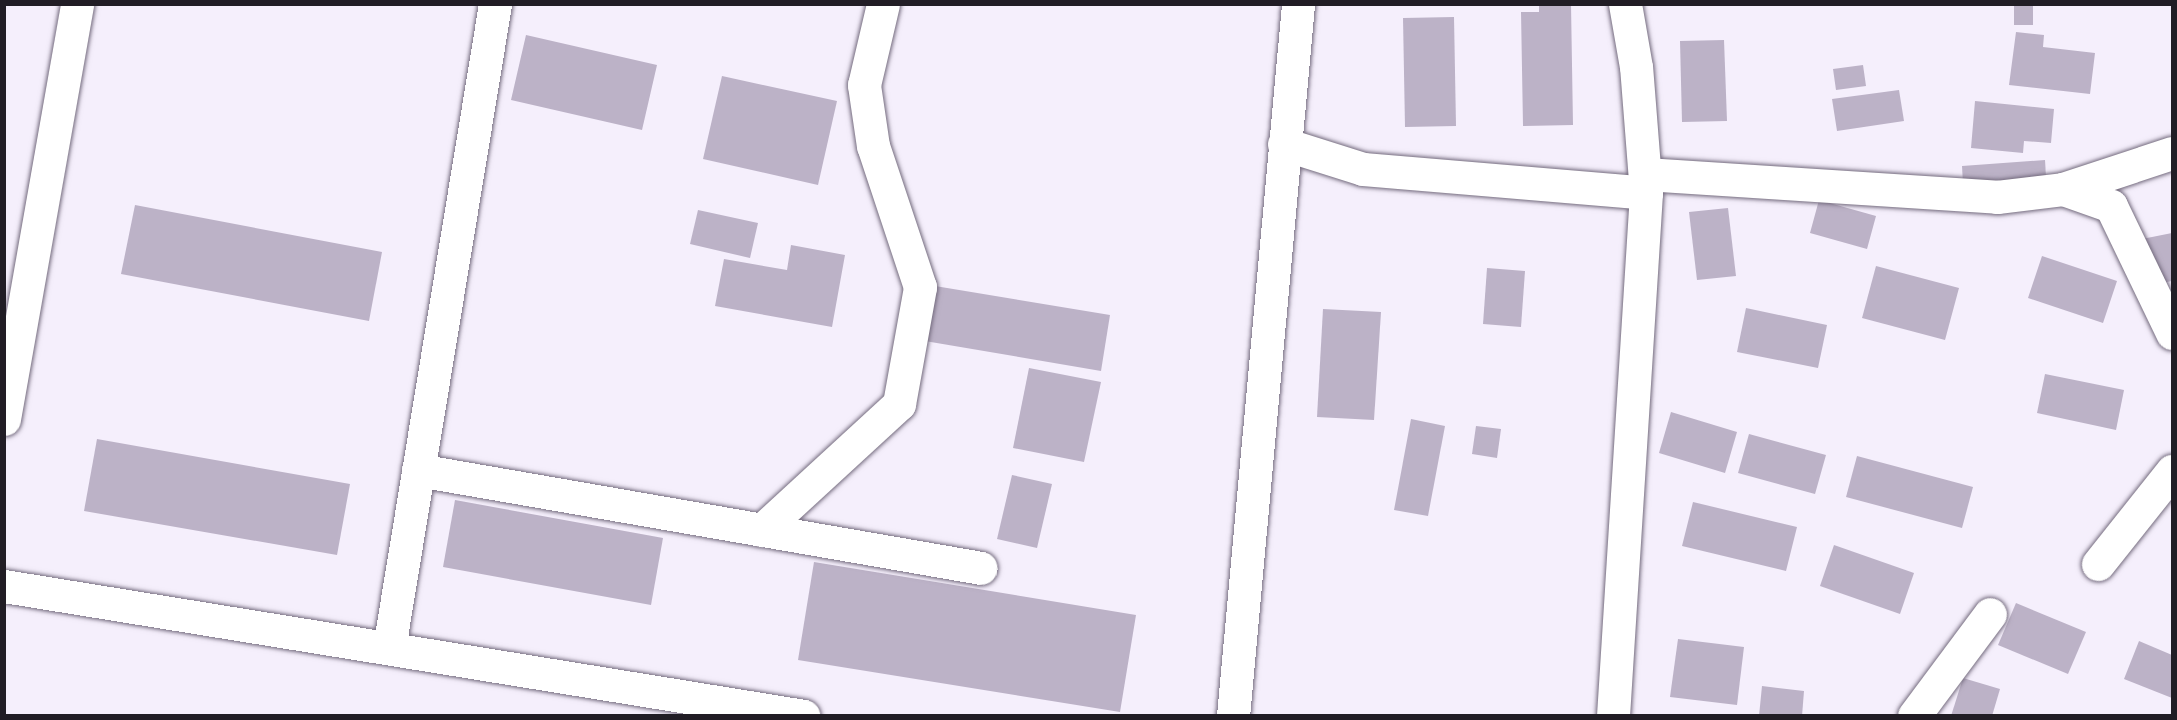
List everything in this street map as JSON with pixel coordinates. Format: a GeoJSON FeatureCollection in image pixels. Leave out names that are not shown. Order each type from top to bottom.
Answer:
{"type":"FeatureCollection","features":[{"type":"Feature","properties":{"kind":"street"},"geometry":{"type":"LineString","coordinates":[[4,419],[77,4]]}},
{"type":"Feature","properties":{"kind":"street"},"geometry":{"type":"LineString","coordinates":[[389,648],[495,4]]}},
{"type":"Feature","properties":{"kind":"street"},"geometry":{"type":"LineString","coordinates":[[762,530],[899,404],[920,287],[873,146],[864,85],[883,4]]}},
{"type":"Feature","properties":{"kind":"street"},"geometry":{"type":"LineString","coordinates":[[1233,716],[1298,4]]}},
{"type":"Feature","properties":{"kind":"street"},"geometry":{"type":"LineString","coordinates":[[1613,716],[1646,184],[1636,67],[1625,4]]}},
{"type":"Feature","properties":{"kind":"street"},"geometry":{"type":"LineString","coordinates":[[1284,144],[1363,169],[1646,184],[1997,196],[2063,189],[2172,153]]}},
{"type":"Feature","properties":{"kind":"street"},"geometry":{"type":"LineString","coordinates":[[2063,189],[2111,206],[2172,333]]}},
{"type":"Feature","properties":{"kind":"street"},"geometry":{"type":"LineString","coordinates":[[418,470],[981,568]]}},
{"type":"Feature","properties":{"kind":"street"},"geometry":{"type":"LineString","coordinates":[[2098,564],[2172,471]]}},
{"type":"Feature","properties":{"kind":"street"},"geometry":{"type":"LineString","coordinates":[[4,586],[389,648],[763,712],[804,716]]}},
{"type":"Feature","properties":{"kind":"street"},"geometry":{"type":"LineString","coordinates":[[1914,716],[1990,614]]}},
{"type":"Feature","properties":{"kind":"building"},"geometry":{"type":"Polygon","coordinates":[[[1539,4],[1571,4],[1573,125],[1523,126],[1521,12],[1539,12],[1539,4]]]}},
{"type":"Feature","properties":{"kind":"building"},"geometry":{"type":"Polygon","coordinates":[[[2033,5],[2033,25],[2014,25],[2014,6],[2033,5]]]}},
{"type":"Feature","properties":{"kind":"building"},"geometry":{"type":"Polygon","coordinates":[[[1454,17],[1456,126],[1405,127],[1403,18],[1454,17]]]}},
{"type":"Feature","properties":{"kind":"building"},"geometry":{"type":"Polygon","coordinates":[[[2016,32],[2044,35],[2043,47],[2095,53],[2090,94],[2009,85],[2016,32]]]}},
{"type":"Feature","properties":{"kind":"building"},"geometry":{"type":"Polygon","coordinates":[[[526,35],[657,65],[642,130],[511,100],[526,35]]]}},
{"type":"Feature","properties":{"kind":"building"},"geometry":{"type":"Polygon","coordinates":[[[1724,40],[1727,121],[1682,122],[1680,41],[1724,40]]]}},
{"type":"Feature","properties":{"kind":"building"},"geometry":{"type":"Polygon","coordinates":[[[1863,65],[1866,86],[1836,90],[1833,69],[1863,65]]]}},
{"type":"Feature","properties":{"kind":"building"},"geometry":{"type":"Polygon","coordinates":[[[722,76],[837,101],[818,185],[703,159],[722,76]]]}},
{"type":"Feature","properties":{"kind":"building"},"geometry":{"type":"Polygon","coordinates":[[[1899,90],[1904,121],[1837,131],[1832,99],[1899,90]]]}},
{"type":"Feature","properties":{"kind":"building"},"geometry":{"type":"Polygon","coordinates":[[[1975,101],[2054,109],[2051,143],[2024,141],[2023,153],[1971,148],[1975,101]]]}},
{"type":"Feature","properties":{"kind":"building"},"geometry":{"type":"Polygon","coordinates":[[[2045,160],[2046,177],[1963,184],[1962,166],[2045,160]]]}},
{"type":"Feature","properties":{"kind":"building"},"geometry":{"type":"Polygon","coordinates":[[[1819,200],[1876,216],[1867,249],[1810,233],[1819,200]]]}},
{"type":"Feature","properties":{"kind":"building"},"geometry":{"type":"Polygon","coordinates":[[[135,205],[382,252],[369,321],[121,274],[135,205]]]}},
{"type":"Feature","properties":{"kind":"building"},"geometry":{"type":"Polygon","coordinates":[[[1728,208],[1736,276],[1697,280],[1689,212],[1728,208]]]}},
{"type":"Feature","properties":{"kind":"building"},"geometry":{"type":"Polygon","coordinates":[[[698,210],[758,223],[750,258],[690,244],[698,210]]]}},
{"type":"Feature","properties":{"kind":"building"},"geometry":{"type":"Polygon","coordinates":[[[2172,233],[2172,281],[2151,285],[2142,239],[2172,233]]]}},
{"type":"Feature","properties":{"kind":"building"},"geometry":{"type":"Polygon","coordinates":[[[791,245],[845,255],[832,327],[715,306],[724,259],[787,270],[791,245]]]}},
{"type":"Feature","properties":{"kind":"building"},"geometry":{"type":"Polygon","coordinates":[[[2042,256],[2117,281],[2103,323],[2028,298],[2042,256]]]}},
{"type":"Feature","properties":{"kind":"building"},"geometry":{"type":"Polygon","coordinates":[[[1876,266],[1959,288],[1945,340],[1862,318],[1876,266]]]}},
{"type":"Feature","properties":{"kind":"building"},"geometry":{"type":"Polygon","coordinates":[[[1487,268],[1525,271],[1521,327],[1483,324],[1487,268]]]}},
{"type":"Feature","properties":{"kind":"building"},"geometry":{"type":"Polygon","coordinates":[[[929,285],[1110,315],[1101,371],[919,340],[929,285]]]}},
{"type":"Feature","properties":{"kind":"building"},"geometry":{"type":"Polygon","coordinates":[[[1746,308],[1827,325],[1818,368],[1737,352],[1746,308]]]}},
{"type":"Feature","properties":{"kind":"building"},"geometry":{"type":"Polygon","coordinates":[[[1323,309],[1381,312],[1374,420],[1317,417],[1323,309]]]}},
{"type":"Feature","properties":{"kind":"building"},"geometry":{"type":"Polygon","coordinates":[[[1029,368],[1101,382],[1084,462],[1013,448],[1029,368]]]}},
{"type":"Feature","properties":{"kind":"building"},"geometry":{"type":"Polygon","coordinates":[[[2045,374],[2124,390],[2116,430],[2037,413],[2045,374]]]}},
{"type":"Feature","properties":{"kind":"building"},"geometry":{"type":"Polygon","coordinates":[[[1671,412],[1737,432],[1725,473],[1659,453],[1671,412]]]}},
{"type":"Feature","properties":{"kind":"building"},"geometry":{"type":"Polygon","coordinates":[[[1411,419],[1445,426],[1428,516],[1394,510],[1411,419]]]}},
{"type":"Feature","properties":{"kind":"building"},"geometry":{"type":"Polygon","coordinates":[[[1476,426],[1501,429],[1497,458],[1472,454],[1476,426]]]}},
{"type":"Feature","properties":{"kind":"building"},"geometry":{"type":"Polygon","coordinates":[[[1749,434],[1826,455],[1815,494],[1738,473],[1749,434]]]}},
{"type":"Feature","properties":{"kind":"building"},"geometry":{"type":"Polygon","coordinates":[[[97,439],[350,484],[337,555],[84,511],[97,439]]]}},
{"type":"Feature","properties":{"kind":"building"},"geometry":{"type":"Polygon","coordinates":[[[1857,456],[1973,487],[1962,528],[1846,497],[1857,456]]]}},
{"type":"Feature","properties":{"kind":"building"},"geometry":{"type":"Polygon","coordinates":[[[1012,475],[1052,484],[1037,548],[997,539],[1012,475]]]}},
{"type":"Feature","properties":{"kind":"building"},"geometry":{"type":"Polygon","coordinates":[[[455,500],[663,538],[651,605],[443,567],[455,500]]]}},
{"type":"Feature","properties":{"kind":"building"},"geometry":{"type":"Polygon","coordinates":[[[1693,502],[1797,527],[1786,571],[1682,546],[1693,502]]]}},
{"type":"Feature","properties":{"kind":"building"},"geometry":{"type":"Polygon","coordinates":[[[1834,545],[1914,573],[1900,614],[1820,586],[1834,545]]]}},
{"type":"Feature","properties":{"kind":"building"},"geometry":{"type":"Polygon","coordinates":[[[814,562],[1136,615],[1120,712],[798,660],[814,562]]]}},
{"type":"Feature","properties":{"kind":"building"},"geometry":{"type":"Polygon","coordinates":[[[2016,603],[2086,632],[2068,674],[1998,645],[2016,603]]]}},
{"type":"Feature","properties":{"kind":"building"},"geometry":{"type":"Polygon","coordinates":[[[1678,639],[1744,647],[1737,705],[1670,697],[1678,639]]]}},
{"type":"Feature","properties":{"kind":"building"},"geometry":{"type":"Polygon","coordinates":[[[2139,641],[2172,655],[2172,698],[2124,679],[2139,641]]]}},
{"type":"Feature","properties":{"kind":"building"},"geometry":{"type":"Polygon","coordinates":[[[1963,678],[2000,689],[1992,716],[1951,716],[1963,678]]]}},
{"type":"Feature","properties":{"kind":"building"},"geometry":{"type":"Polygon","coordinates":[[[1762,686],[1804,691],[1802,716],[1759,716],[1762,686]]]}}]}
